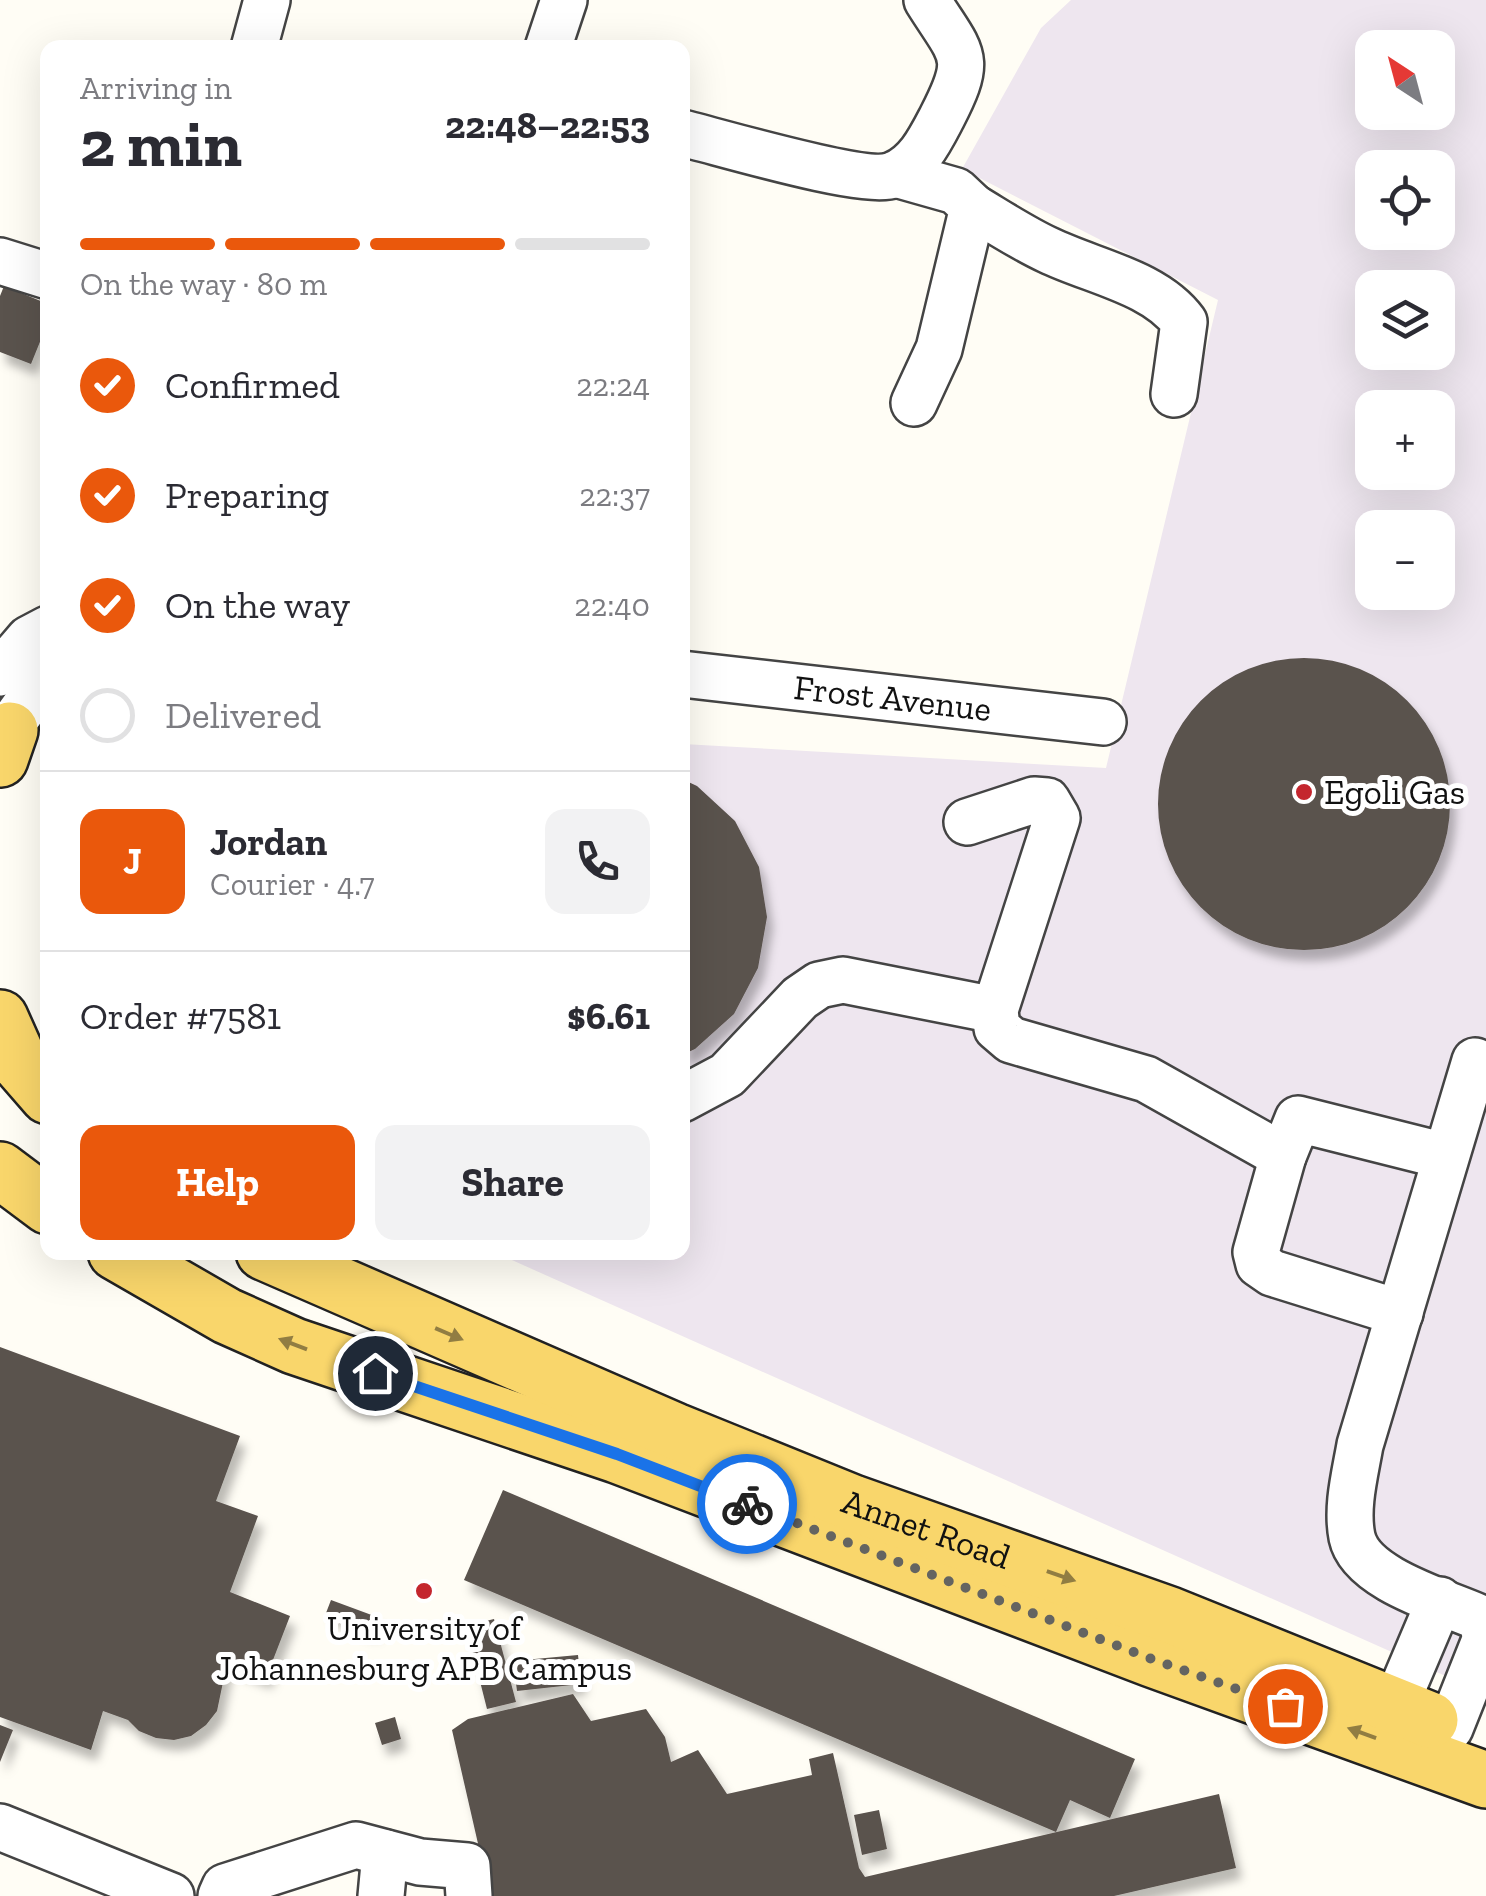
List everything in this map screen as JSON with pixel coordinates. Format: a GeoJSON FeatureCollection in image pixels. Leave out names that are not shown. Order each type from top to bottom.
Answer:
{"type":"FeatureCollection","features":[{"type":"Feature","properties":{"kind":"main road"},"geometry":{"type":"LineString","coordinates":[[0,1018],[21,1065],[40,1087]]}},
{"type":"Feature","properties":{"kind":"main road"},"geometry":{"type":"LineString","coordinates":[[0,1078],[40,1110]]}},
{"type":"Feature","properties":{"kind":"main road"},"geometry":{"type":"LineString","coordinates":[[0,1170],[40,1200]]}},
{"type":"Feature","properties":{"kind":"main road","name":"Annet Road"},"geometry":{"type":"LineString","coordinates":[[130,1260],[227,1316],[294,1346],[1435,1730],[1486,1780]]}},
{"type":"Feature","properties":{"kind":"main road","name":"Annet Road"},"geometry":{"type":"LineString","coordinates":[[282,1260],[1161,1637]]}},
{"type":"Feature","properties":{"kind":"street"},"geometry":{"type":"LineString","coordinates":[[256,40],[268,0]]}},
{"type":"Feature","properties":{"kind":"street"},"geometry":{"type":"LineString","coordinates":[[551,40],[564,0]]}},
{"type":"Feature","properties":{"kind":"street"},"geometry":{"type":"LineString","coordinates":[[690,134],[807,164],[880,178],[896,174],[915,162],[962,79],[962,62],[956,47],[927,0]]}},
{"type":"Feature","properties":{"kind":"street"},"geometry":{"type":"LineString","coordinates":[[896,174],[956,190],[973,208],[1046,249],[1152,295],[1176,311],[1184,322],[1174,394]]}},
{"type":"Feature","properties":{"kind":"street"},"geometry":{"type":"LineString","coordinates":[[914,403],[939,349],[973,208]]}},
{"type":"Feature","properties":{"kind":"street"},"geometry":{"type":"LineString","coordinates":[[0,261],[40,274]]}},
{"type":"Feature","properties":{"kind":"street"},"geometry":{"type":"LineString","coordinates":[[0,674],[34,643]]}},
{"type":"Feature","properties":{"kind":"street"},"geometry":{"type":"LineString","coordinates":[[3,744],[34,643]]}},
{"type":"Feature","properties":{"kind":"street","name":"Frost Avenue"},"geometry":{"type":"LineString","coordinates":[[690,675],[1103,722]]}},
{"type":"Feature","properties":{"kind":"street"},"geometry":{"type":"LineString","coordinates":[[967,822],[1034,800],[1048,801],[1057,818],[995,1010],[997,1028],[1011,1040],[1146,1079],[1283,1156]]}},
{"type":"Feature","properties":{"kind":"street"},"geometry":{"type":"LineString","coordinates":[[690,1094],[727,1075],[800,998],[819,985],[842,980],[995,1010]]}},
{"type":"Feature","properties":{"kind":"street"},"geometry":{"type":"LineString","coordinates":[[1435,1730],[1485,1640],[1484,1628],[1478,1617],[1376,1571],[1361,1558],[1352,1537],[1351,1500],[1360,1444],[1475,1061]]}},
{"type":"Feature","properties":{"kind":"street"},"geometry":{"type":"LineString","coordinates":[[1400,1314],[1272,1273],[1259,1264],[1256,1252],[1283,1156],[1298,1119],[1445,1156]]}},
{"type":"Feature","properties":{"kind":"street"},"geometry":{"type":"LineString","coordinates":[[1435,1730],[1440,1600]]}},
{"type":"Feature","properties":{"kind":"street"},"geometry":{"type":"LineString","coordinates":[[0,1827],[170,1896]]}},
{"type":"Feature","properties":{"kind":"street"},"geometry":{"type":"LineString","coordinates":[[221,1896],[225,1887],[294,1882],[356,1845],[383,1874],[420,1862],[468,1866],[469,1896]]}},
{"type":"Feature","properties":{"kind":"shaded area","name":"Egoli Gas"},"geometry":{"type":"Polygon","coordinates":[[[1071,0],[1486,0],[1486,1694],[512,1260],[690,1260],[690,744],[1106,768],[1218,300],[962,169],[1041,28],[1071,0]]]}},
{"type":"Feature","properties":{"kind":"building"},"geometry":{"type":"Polygon","coordinates":[[[4,286],[40,301],[40,342],[31,364],[0,352],[0,296],[4,286]]]}},
{"type":"Feature","properties":{"kind":"building","name":"Egoli Gas"},"geometry":{"type":"Polygon","coordinates":[[[1304,658],[1360,669],[1407,701],[1439,748],[1450,804],[1439,860],[1407,907],[1360,939],[1304,950],[1248,939],[1201,907],[1169,860],[1158,804],[1169,748],[1201,701],[1248,669],[1304,658]]]}},
{"type":"Feature","properties":{"kind":"building"},"geometry":{"type":"Polygon","coordinates":[[[690,783],[735,821],[759,867],[767,917],[758,968],[734,1014],[690,1051],[690,783]]]}},
{"type":"Feature","properties":{"kind":"building"},"geometry":{"type":"Polygon","coordinates":[[[0,1347],[240,1436],[216,1501],[258,1516],[230,1592],[290,1616],[266,1678],[227,1663],[217,1711],[191,1736],[174,1740],[156,1738],[139,1731],[128,1720],[103,1711],[91,1750],[0,1717],[0,1347]]]}},
{"type":"Feature","properties":{"kind":"building"},"geometry":{"type":"Polygon","coordinates":[[[503,1490],[1135,1759],[1110,1818],[1070,1800],[1056,1832],[464,1580],[503,1490]]]}},
{"type":"Feature","properties":{"kind":"building"},"geometry":{"type":"Polygon","coordinates":[[[331,1600],[377,1617],[372,1630],[326,1613],[331,1600]]]}},
{"type":"Feature","properties":{"kind":"building"},"geometry":{"type":"Polygon","coordinates":[[[494,1619],[516,1702],[487,1709],[466,1626],[494,1619]]]}},
{"type":"Feature","properties":{"kind":"building"},"geometry":{"type":"Polygon","coordinates":[[[578,1655],[581,1684],[517,1691],[513,1661],[578,1655]]]}},
{"type":"Feature","properties":{"kind":"building"},"geometry":{"type":"Polygon","coordinates":[[[573,1694],[591,1721],[646,1709],[665,1737],[671,1762],[698,1750],[727,1794],[812,1775],[809,1759],[833,1753],[859,1868],[865,1877],[1219,1794],[1236,1868],[1114,1896],[490,1896],[452,1730],[468,1719],[573,1694]]]}},
{"type":"Feature","properties":{"kind":"building"},"geometry":{"type":"Polygon","coordinates":[[[395,1717],[401,1739],[382,1745],[375,1723],[395,1717]]]}},
{"type":"Feature","properties":{"kind":"building"},"geometry":{"type":"Polygon","coordinates":[[[0,1725],[13,1730],[0,1762],[0,1725]]]}},
{"type":"Feature","properties":{"kind":"building"},"geometry":{"type":"Polygon","coordinates":[[[879,1810],[887,1849],[862,1855],[854,1815],[879,1810]]]}},
{"type":"Feature","properties":{"kind":"way so far"},"geometry":{"type":"LineString","coordinates":[[747,1504],[1285,1706]]}},
{"type":"Feature","properties":{"kind":"place","name":"Egoli Gas"},"geometry":{"type":"Point","coordinates":[1304,792]}},
{"type":"Feature","properties":{"kind":"place","name":"University of Johannesburg APB Campus"},"geometry":{"type":"Point","coordinates":[424,1591]}},
{"type":"Feature","properties":{"kind":"route"},"geometry":{"type":"LineString","coordinates":[[375,1373],[617,1454],[747,1504]]}}]}
